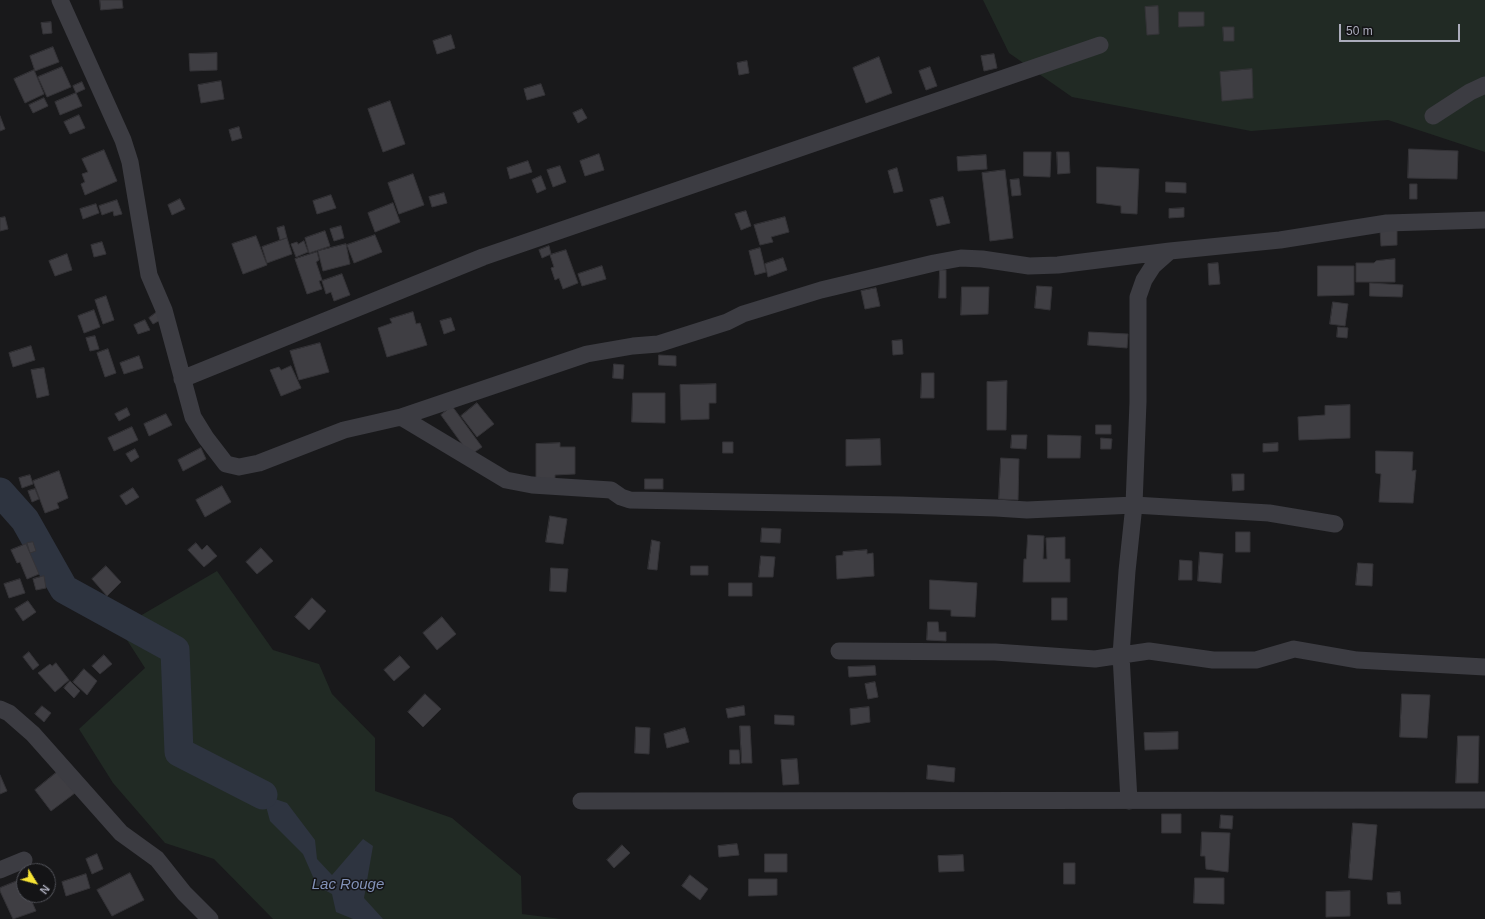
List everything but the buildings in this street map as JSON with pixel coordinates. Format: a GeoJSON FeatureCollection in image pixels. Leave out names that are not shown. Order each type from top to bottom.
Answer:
{"type":"FeatureCollection","features":[{"type":"Feature","properties":{"kind":"street"},"geometry":{"type":"LineString","coordinates":[[60,0],[123,140],[130,162],[149,275],[164,310],[193,417],[206,438],[226,464],[239,467],[259,463],[344,430],[401,417],[587,354],[633,346],[658,344],[727,322],[743,314],[821,290],[934,263],[961,258],[982,259],[1029,266],[1058,265],[1170,251],[1280,240],[1387,223],[1485,220]]}},
{"type":"Feature","properties":{"kind":"street"},"geometry":{"type":"LineString","coordinates":[[182,379],[483,257],[1100,45]]}},
{"type":"Feature","properties":{"kind":"street"},"geometry":{"type":"LineString","coordinates":[[1433,116],[1470,92],[1485,85]]}},
{"type":"Feature","properties":{"kind":"street"},"geometry":{"type":"LineString","coordinates":[[1128,801],[1121,655],[1127,571],[1134,505],[1138,402],[1138,297],[1144,280],[1153,266],[1170,251]]}},
{"type":"Feature","properties":{"kind":"street"},"geometry":{"type":"LineString","coordinates":[[401,417],[506,480],[532,485],[611,490],[621,497],[630,500],[900,505],[1027,510],[1134,505],[1269,513],[1335,524]]}},
{"type":"Feature","properties":{"kind":"street"},"geometry":{"type":"LineString","coordinates":[[839,651],[995,652],[1095,659],[1149,651],[1213,660],[1256,660],[1294,649],[1357,660],[1485,667]]}},
{"type":"Feature","properties":{"kind":"street"},"geometry":{"type":"LineString","coordinates":[[0,709],[9,713],[33,734],[121,833],[157,859],[184,893],[210,919]]}},
{"type":"Feature","properties":{"kind":"street"},"geometry":{"type":"LineString","coordinates":[[581,801],[1485,800]]}},
{"type":"Feature","properties":{"kind":"street"},"geometry":{"type":"LineString","coordinates":[[0,870],[24,860]]}},
{"type":"Feature","properties":{"kind":"shaded area"},"geometry":{"type":"Polygon","coordinates":[[[983,0],[1485,0],[1485,152],[1388,120],[1251,131],[1072,97],[1009,53],[983,0]]]}},
{"type":"Feature","properties":{"kind":"shaded area"},"geometry":{"type":"Polygon","coordinates":[[[217,571],[273,650],[319,664],[332,694],[375,738],[375,791],[452,818],[521,876],[522,914],[561,919],[273,919],[214,859],[165,843],[113,783],[79,729],[145,668],[127,640],[140,616],[217,571]]]}},
{"type":"Feature","properties":{"kind":"water","name":"Lac Rouge"},"geometry":{"type":"Polygon","coordinates":[[[263,795],[287,803],[315,840],[317,859],[332,875],[363,839],[373,846],[364,898],[383,919],[353,919],[336,912],[332,894],[317,886],[303,854],[270,821],[263,795]]]}},
{"type":"Feature","properties":{"kind":"waterway"},"geometry":{"type":"LineString","coordinates":[[0,492],[25,520],[64,589],[175,650],[179,752],[263,795]]}}]}
